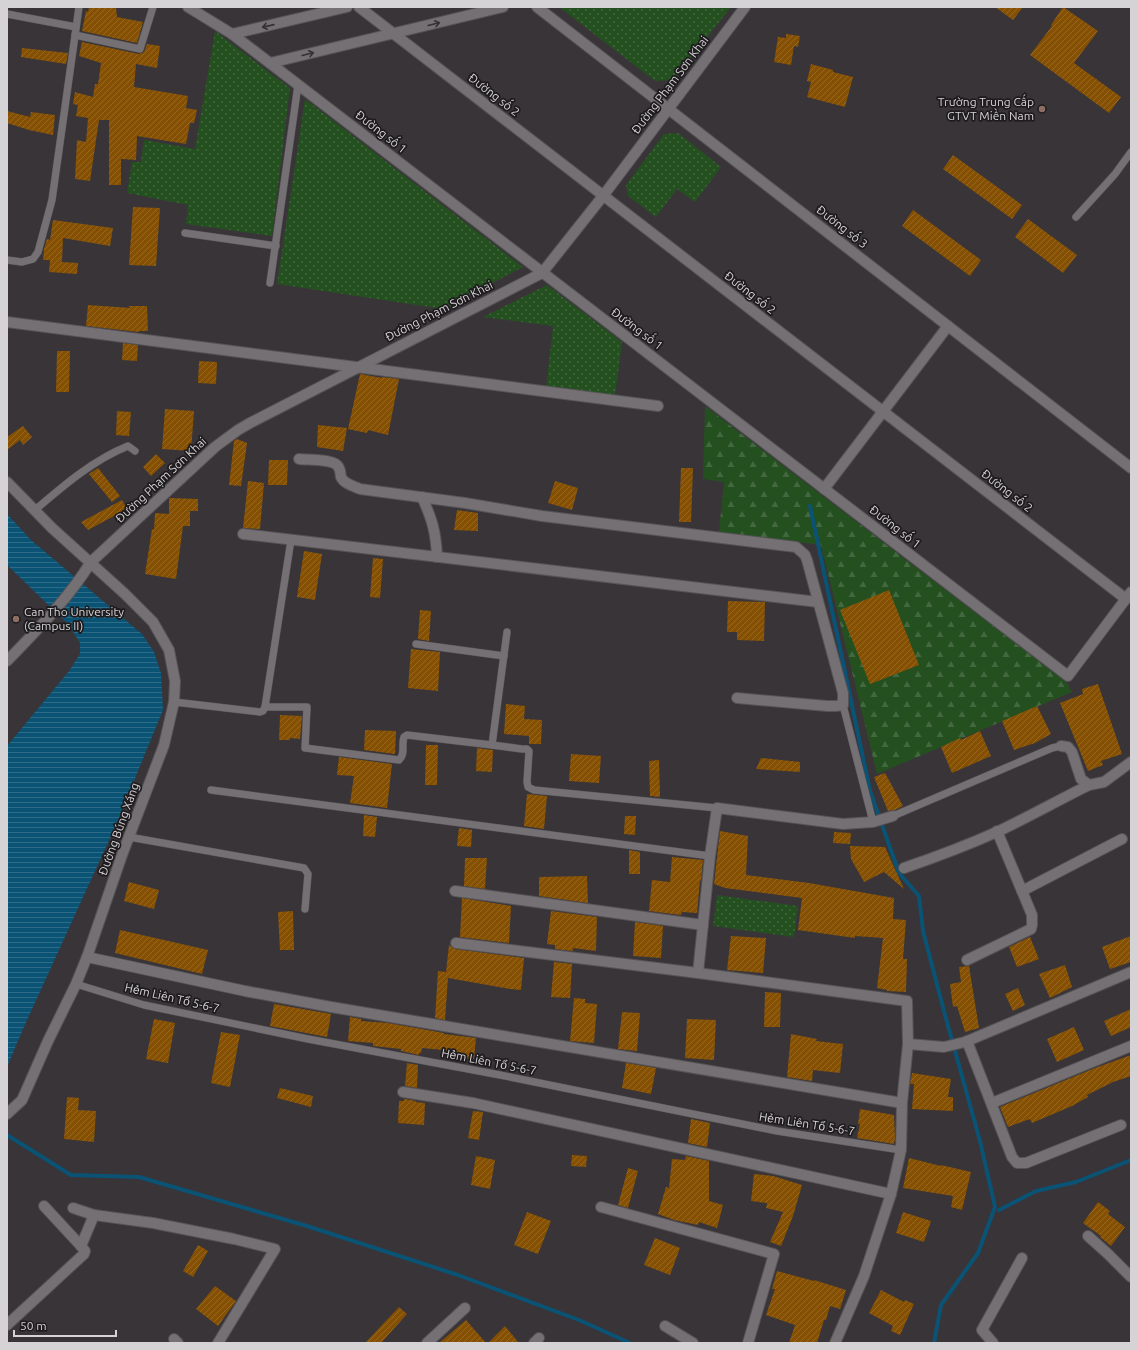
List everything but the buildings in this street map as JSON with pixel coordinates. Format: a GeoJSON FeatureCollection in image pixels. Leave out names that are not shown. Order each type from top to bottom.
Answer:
{"type":"FeatureCollection","features":[{"type":"Feature","properties":{"kind":"street","name":"Đường số 1"},"geometry":{"type":"LineString","coordinates":[[188,7],[232,34],[1068,676],[1128,596]]}},
{"type":"Feature","properties":{"kind":"street"},"geometry":{"type":"LineString","coordinates":[[232,34],[347,7]]}},
{"type":"Feature","properties":{"kind":"street","name":"Đường số 2"},"geometry":{"type":"LineString","coordinates":[[359,7],[883,412],[1128,596]]}},
{"type":"Feature","properties":{"kind":"street"},"geometry":{"type":"LineString","coordinates":[[270,63],[503,7]]}},
{"type":"Feature","properties":{"kind":"street","name":"Đường số 3"},"geometry":{"type":"LineString","coordinates":[[537,7],[1131,468]]}},
{"type":"Feature","properties":{"kind":"street","name":"Đường Phạm Sơn Khai"},"geometry":{"type":"LineString","coordinates":[[7,662],[50,617],[91,562],[224,439],[250,423],[542,273],[603,196],[745,7]]}},
{"type":"Feature","properties":{"kind":"street"},"geometry":{"type":"LineString","coordinates":[[7,322],[658,406]]}},
{"type":"Feature","properties":{"kind":"street"},"geometry":{"type":"LineString","coordinates":[[824,489],[948,326]]}},
{"type":"Feature","properties":{"kind":"street"},"geometry":{"type":"LineString","coordinates":[[299,459],[336,464],[345,482],[360,489],[465,503],[542,516],[796,548],[805,555],[843,693],[842,705],[827,706],[736,698]]}},
{"type":"Feature","properties":{"kind":"street","name":"Đường Búng Xáng"},"geometry":{"type":"LineString","coordinates":[[7,482],[52,528],[91,562],[153,622],[169,650],[175,681],[174,702],[164,745],[129,837],[87,957],[22,1100],[10,1111]]}},
{"type":"Feature","properties":{"kind":"street"},"geometry":{"type":"LineString","coordinates":[[422,497],[434,524],[437,541],[437,557]]}},
{"type":"Feature","properties":{"kind":"street"},"geometry":{"type":"LineString","coordinates":[[244,534],[818,602]]}},
{"type":"Feature","properties":{"kind":"street"},"geometry":{"type":"LineString","coordinates":[[1061,746],[1068,747],[1072,752],[1081,779],[1090,784]]}},
{"type":"Feature","properties":{"kind":"street"},"geometry":{"type":"LineString","coordinates":[[904,868],[938,856],[997,831],[1090,784],[1104,782],[1131,762]]}},
{"type":"Feature","properties":{"kind":"street"},"geometry":{"type":"LineString","coordinates":[[698,973],[702,925],[717,808],[843,824],[873,822],[893,816]]}},
{"type":"Feature","properties":{"kind":"street"},"geometry":{"type":"LineString","coordinates":[[967,960],[1030,929],[1032,925],[1032,915],[997,831]]}},
{"type":"Feature","properties":{"kind":"street"},"geometry":{"type":"LineString","coordinates":[[1022,891],[1122,839]]}},
{"type":"Feature","properties":{"kind":"street"},"geometry":{"type":"LineString","coordinates":[[455,891],[702,925]]}},
{"type":"Feature","properties":{"kind":"street"},"geometry":{"type":"LineString","coordinates":[[456,943],[907,1001],[908,1044],[902,1103],[901,1150],[891,1194],[864,1276],[835,1343]]}},
{"type":"Feature","properties":{"kind":"street"},"geometry":{"type":"LineString","coordinates":[[87,957],[245,991],[330,1007],[902,1103]]}},
{"type":"Feature","properties":{"kind":"street"},"geometry":{"type":"LineString","coordinates":[[908,1044],[944,1047],[951,1046],[1131,972]]}},
{"type":"Feature","properties":{"kind":"street"},"geometry":{"type":"LineString","coordinates":[[966,1041],[992,1103],[1012,1157],[1017,1163],[1022,1164],[1121,1125]]}},
{"type":"Feature","properties":{"kind":"street"},"geometry":{"type":"LineString","coordinates":[[992,1103],[1131,1046]]}},
{"type":"Feature","properties":{"kind":"street"},"geometry":{"type":"LineString","coordinates":[[403,1092],[473,1104],[891,1194]]}},
{"type":"Feature","properties":{"kind":"street"},"geometry":{"type":"LineString","coordinates":[[7,1326],[84,1254],[85,1251],[44,1206]]}},
{"type":"Feature","properties":{"kind":"street"},"geometry":{"type":"LineString","coordinates":[[601,1207],[774,1254],[748,1343]]}},
{"type":"Feature","properties":{"kind":"street"},"geometry":{"type":"LineString","coordinates":[[73,1208],[94,1215],[154,1223],[275,1249],[218,1343]]}},
{"type":"Feature","properties":{"kind":"street"},"geometry":{"type":"LineString","coordinates":[[81,1246],[94,1215]]}},
{"type":"Feature","properties":{"kind":"street"},"geometry":{"type":"LineString","coordinates":[[1088,1236],[1131,1277]]}},
{"type":"Feature","properties":{"kind":"street"},"geometry":{"type":"LineString","coordinates":[[993,1343],[982,1330],[1022,1258]]}},
{"type":"Feature","properties":{"kind":"street"},"geometry":{"type":"LineString","coordinates":[[427,1343],[465,1308]]}},
{"type":"Feature","properties":{"kind":"street"},"geometry":{"type":"LineString","coordinates":[[665,1326],[693,1343]]}},
{"type":"Feature","properties":{"kind":"lane"},"geometry":{"type":"LineString","coordinates":[[7,260],[22,262],[33,259],[38,252],[52,200],[79,7]]}},
{"type":"Feature","properties":{"kind":"lane"},"geometry":{"type":"LineString","coordinates":[[7,14],[140,48],[153,7]]}},
{"type":"Feature","properties":{"kind":"lane"},"geometry":{"type":"LineString","coordinates":[[270,284],[298,85]]}},
{"type":"Feature","properties":{"kind":"lane"},"geometry":{"type":"LineString","coordinates":[[1076,216],[1115,174],[1131,152]]}},
{"type":"Feature","properties":{"kind":"lane"},"geometry":{"type":"LineString","coordinates":[[185,233],[276,246]]}},
{"type":"Feature","properties":{"kind":"lane"},"geometry":{"type":"LineString","coordinates":[[35,510],[59,489],[111,453],[128,446],[135,451]]}},
{"type":"Feature","properties":{"kind":"lane"},"geometry":{"type":"LineString","coordinates":[[174,702],[260,712],[263,711],[265,707],[291,540]]}},
{"type":"Feature","properties":{"kind":"lane"},"geometry":{"type":"LineString","coordinates":[[492,745],[507,632]]}},
{"type":"Feature","properties":{"kind":"lane"},"geometry":{"type":"LineString","coordinates":[[416,644],[504,656]]}},
{"type":"Feature","properties":{"kind":"lane"},"geometry":{"type":"LineString","coordinates":[[842,705],[873,822]]}},
{"type":"Feature","properties":{"kind":"lane"},"geometry":{"type":"LineString","coordinates":[[265,707],[307,707],[305,748],[399,760],[402,759],[403,741],[404,737],[407,735],[522,748],[527,749],[529,752],[527,782],[528,787],[534,790],[717,808]]}},
{"type":"Feature","properties":{"kind":"lane"},"geometry":{"type":"LineString","coordinates":[[893,816],[1052,748],[1061,746]]}},
{"type":"Feature","properties":{"kind":"lane"},"geometry":{"type":"LineString","coordinates":[[211,790],[710,856]]}},
{"type":"Feature","properties":{"kind":"lane"},"geometry":{"type":"LineString","coordinates":[[129,837],[304,868],[308,874],[305,909]]}},
{"type":"Feature","properties":{"kind":"lane","name":"Hẻm Liên Tổ 5-6-7"},"geometry":{"type":"LineString","coordinates":[[76,984],[144,1005],[308,1039],[777,1131],[901,1150]]}},
{"type":"Feature","properties":{"kind":"green space"},"geometry":{"type":"Polygon","coordinates":[[[559,7],[731,7],[673,80],[655,81],[559,7]]]}},
{"type":"Feature","properties":{"kind":"green space"},"geometry":{"type":"Polygon","coordinates":[[[215,31],[290,88],[272,236],[186,224],[188,205],[127,193],[132,162],[141,162],[144,140],[195,149],[215,31]]]}},
{"type":"Feature","properties":{"kind":"green space"},"geometry":{"type":"Polygon","coordinates":[[[305,99],[523,267],[443,309],[277,284],[305,99]]]}},
{"type":"Feature","properties":{"kind":"green space"},"geometry":{"type":"Polygon","coordinates":[[[678,133],[721,167],[695,202],[677,189],[656,217],[628,196],[626,185],[664,134],[678,133]]]}},
{"type":"Feature","properties":{"kind":"green space"},"geometry":{"type":"Polygon","coordinates":[[[547,285],[622,342],[615,397],[546,388],[553,326],[483,317],[547,285]]]}},
{"type":"Feature","properties":{"kind":"green space"},"geometry":{"type":"Polygon","coordinates":[[[705,406],[1067,683],[1072,692],[877,774],[821,545],[719,532],[724,482],[703,479],[705,406]]]}},
{"type":"Feature","properties":{"kind":"green space"},"geometry":{"type":"Polygon","coordinates":[[[717,895],[798,906],[794,937],[713,926],[717,895]]]}},
{"type":"Feature","properties":{"kind":"water"},"geometry":{"type":"Polygon","coordinates":[[[7,514],[31,540],[142,634],[154,652],[161,673],[163,710],[115,827],[7,1067],[7,746],[69,671],[80,654],[80,643],[69,625],[7,565],[7,514]]]}},
{"type":"Feature","properties":{"kind":"waterway"},"geometry":{"type":"LineString","coordinates":[[810,506],[870,791],[899,873],[919,896],[923,931],[980,1141],[995,1207],[978,1253],[941,1305],[934,1343]]}},
{"type":"Feature","properties":{"kind":"waterway"},"geometry":{"type":"LineString","coordinates":[[7,1135],[71,1175],[139,1177],[307,1226],[458,1275],[579,1320],[630,1343]]}},
{"type":"Feature","properties":{"kind":"waterway"},"geometry":{"type":"LineString","coordinates":[[999,1210],[1036,1191],[1076,1182],[1131,1160]]}},
{"type":"Feature","properties":{"kind":"place","name":"Trường Trung Cấp GTVT Miền Nam"},"geometry":{"type":"Point","coordinates":[1042,109]}},
{"type":"Feature","properties":{"kind":"place","name":"Can Tho University (Campus II)"},"geometry":{"type":"Point","coordinates":[16,619]}}]}
